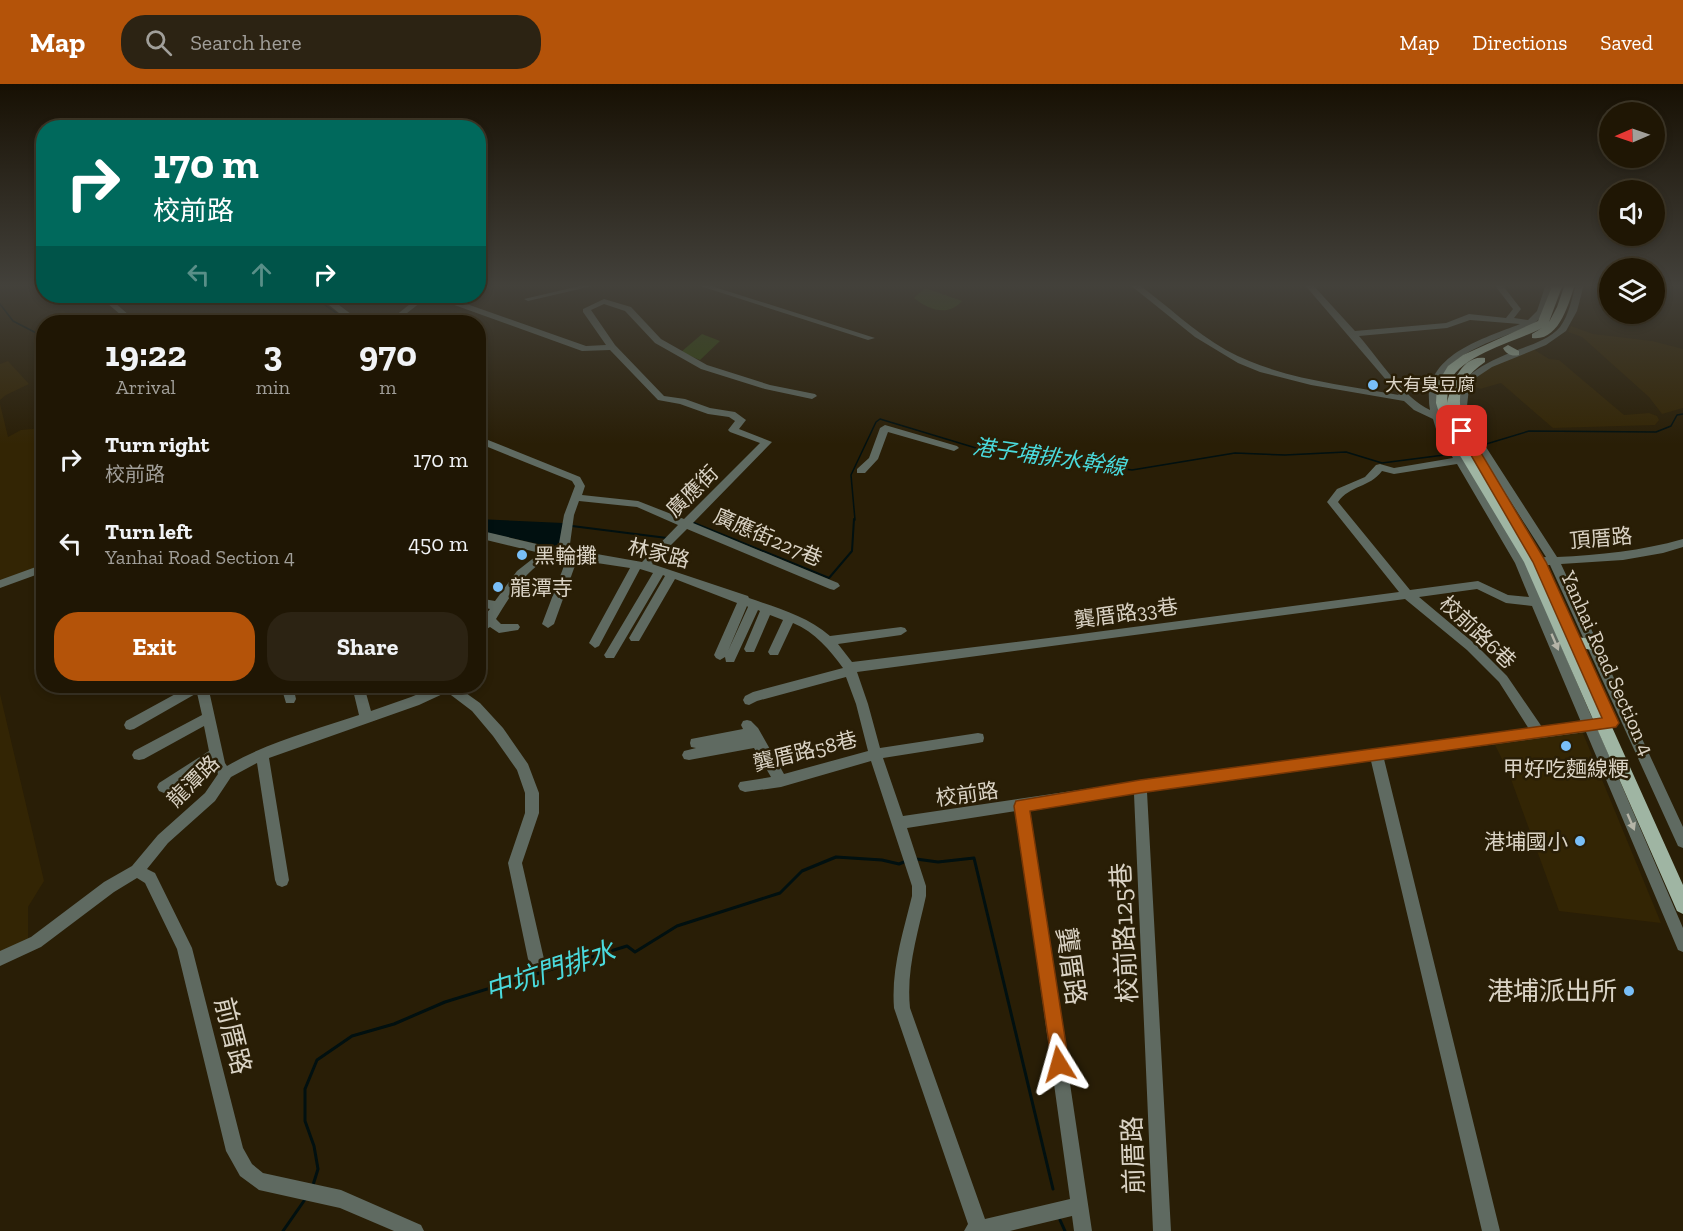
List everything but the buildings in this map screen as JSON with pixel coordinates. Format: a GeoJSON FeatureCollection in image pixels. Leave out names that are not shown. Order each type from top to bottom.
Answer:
{"type":"FeatureCollection","features":[{"type":"Feature","properties":{"kind":"main road","name":"Yanhai Road Section 4"},"geometry":{"type":"LineString","coordinates":[[1516,338],[1474,352],[1452,369],[1443,388],[1451,420],[1536,562],[1575,641],[1601,723],[1683,882]]}},
{"type":"Feature","properties":{"kind":"main road","name":"Yanhai Road Section 4"},"geometry":{"type":"LineString","coordinates":[[1451,420],[1453,397],[1460,376],[1479,361],[1512,350],[1536,338]]}},
{"type":"Feature","properties":{"kind":"main road","name":"Yanhai Road Section 4"},"geometry":{"type":"LineString","coordinates":[[1536,562],[1601,723],[1683,905]]}},
{"type":"Feature","properties":{"kind":"main road"},"geometry":{"type":"LineString","coordinates":[[1575,641],[1592,644]]}},
{"type":"Feature","properties":{"kind":"street"},"geometry":{"type":"LineString","coordinates":[[553,338],[585,349],[612,348]]}},
{"type":"Feature","properties":{"kind":"street"},"geometry":{"type":"LineString","coordinates":[[605,338],[612,348]]}},
{"type":"Feature","properties":{"kind":"street"},"geometry":{"type":"LineString","coordinates":[[655,338],[694,362],[768,387],[812,396]]}},
{"type":"Feature","properties":{"kind":"street"},"geometry":{"type":"LineString","coordinates":[[1201,338],[1236,359],[1277,373],[1407,399],[1451,420]]}},
{"type":"Feature","properties":{"kind":"street"},"geometry":{"type":"LineString","coordinates":[[1356,338],[1407,399]]}},
{"type":"Feature","properties":{"kind":"street","name":"Yanhai Road Section 4"},"geometry":{"type":"LineString","coordinates":[[1494,338],[1465,350],[1445,364],[1434,382],[1432,393],[1451,420],[1536,562],[1592,644],[1683,842]]}},
{"type":"Feature","properties":{"kind":"street","name":"廣應街"},"geometry":{"type":"LineString","coordinates":[[595,643],[641,566],[767,442],[733,430],[741,420],[732,414],[708,411],[682,401],[661,398],[612,348]]}},
{"type":"Feature","properties":{"kind":"street"},"geometry":{"type":"LineString","coordinates":[[861,471],[873,459],[885,428],[954,448]]}},
{"type":"Feature","properties":{"kind":"street"},"geometry":{"type":"LineString","coordinates":[[486,442],[576,479],[580,486],[567,526],[548,624]]}},
{"type":"Feature","properties":{"kind":"street","name":"校前路6巷"},"geometry":{"type":"LineString","coordinates":[[1471,453],[1394,471],[1380,461],[1369,479],[1349,485],[1336,495],[1332,502],[1407,594],[1471,647],[1503,679],[1538,732]]}},
{"type":"Feature","properties":{"kind":"street","name":"廣應街227巷"},"geometry":{"type":"LineString","coordinates":[[575,497],[638,504],[834,586]]}},
{"type":"Feature","properties":{"kind":"street","name":"林家路"},"geometry":{"type":"LineString","coordinates":[[486,536],[562,553],[666,572],[755,604]]}},
{"type":"Feature","properties":{"kind":"street","name":"頂厝路"},"geometry":{"type":"LineString","coordinates":[[1536,562],[1658,552],[1683,543]]}},
{"type":"Feature","properties":{"kind":"street"},"geometry":{"type":"LineString","coordinates":[[486,623],[520,573],[536,558],[562,553]]}},
{"type":"Feature","properties":{"kind":"street","name":"Yanhai Road Section 4"},"geometry":{"type":"LineString","coordinates":[[1536,562],[1538,602],[1601,723],[1681,942]]}},
{"type":"Feature","properties":{"kind":"street"},"geometry":{"type":"LineString","coordinates":[[0,584],[36,571]]}},
{"type":"Feature","properties":{"kind":"street"},"geometry":{"type":"LineString","coordinates":[[635,638],[666,572]]}},
{"type":"Feature","properties":{"kind":"street"},"geometry":{"type":"LineString","coordinates":[[610,655],[666,572]]}},
{"type":"Feature","properties":{"kind":"street","name":"龔厝路33巷"},"geometry":{"type":"LineString","coordinates":[[749,700],[753,696],[850,669],[1478,585],[1506,599],[1538,602]]}},
{"type":"Feature","properties":{"kind":"street"},"geometry":{"type":"LineString","coordinates":[[486,604],[498,606]]}},
{"type":"Feature","properties":{"kind":"street"},"geometry":{"type":"LineString","coordinates":[[755,604],[804,623],[826,641],[850,669],[875,754],[919,886],[919,896],[899,989],[902,1008],[975,1230],[1080,1205],[1083,1231]]}},
{"type":"Feature","properties":{"kind":"street"},"geometry":{"type":"LineString","coordinates":[[750,649],[755,604]]}},
{"type":"Feature","properties":{"kind":"street"},"geometry":{"type":"LineString","coordinates":[[725,657],[755,604]]}},
{"type":"Feature","properties":{"kind":"street"},"geometry":{"type":"LineString","coordinates":[[774,652],[790,617]]}},
{"type":"Feature","properties":{"kind":"street"},"geometry":{"type":"LineString","coordinates":[[490,620],[499,629],[514,627]]}},
{"type":"Feature","properties":{"kind":"street"},"geometry":{"type":"LineString","coordinates":[[826,641],[901,631]]}},
{"type":"Feature","properties":{"kind":"street"},"geometry":{"type":"LineString","coordinates":[[130,724],[188,693]]}},
{"type":"Feature","properties":{"kind":"street"},"geometry":{"type":"LineString","coordinates":[[203,693],[219,766],[226,773]]}},
{"type":"Feature","properties":{"kind":"street"},"geometry":{"type":"LineString","coordinates":[[289,693],[290,699]]}},
{"type":"Feature","properties":{"kind":"street"},"geometry":{"type":"LineString","coordinates":[[360,693],[366,718]]}},
{"type":"Feature","properties":{"kind":"street","name":"龍潭路"},"geometry":{"type":"LineString","coordinates":[[0,959],[36,942],[109,886],[137,870],[163,839],[210,797],[226,773],[262,755],[433,693]]}},
{"type":"Feature","properties":{"kind":"street"},"geometry":{"type":"LineString","coordinates":[[457,693],[476,707],[498,732],[523,768],[529,786],[532,813],[515,863],[536,959]]}},
{"type":"Feature","properties":{"kind":"street"},"geometry":{"type":"LineString","coordinates":[[139,755],[210,717]]}},
{"type":"Feature","properties":{"kind":"street","name":"校前路"},"geometry":{"type":"LineString","coordinates":[[899,823],[1601,723]]}},
{"type":"Feature","properties":{"kind":"street"},"geometry":{"type":"LineString","coordinates":[[696,743],[753,733]]}},
{"type":"Feature","properties":{"kind":"street"},"geometry":{"type":"LineString","coordinates":[[689,755],[753,733]]}},
{"type":"Feature","properties":{"kind":"street"},"geometry":{"type":"LineString","coordinates":[[753,733],[781,781]]}},
{"type":"Feature","properties":{"kind":"street","name":"龔厝路58巷"},"geometry":{"type":"LineString","coordinates":[[745,786],[781,781],[875,754],[978,738]]}},
{"type":"Feature","properties":{"kind":"street"},"geometry":{"type":"LineString","coordinates":[[164,787],[217,753]]}},
{"type":"Feature","properties":{"kind":"street"},"geometry":{"type":"LineString","coordinates":[[262,755],[282,880]]}},
{"type":"Feature","properties":{"kind":"street"},"geometry":{"type":"LineString","coordinates":[[1376,755],[1491,1231]]}},
{"type":"Feature","properties":{"kind":"street","name":"校前路125巷"},"geometry":{"type":"LineString","coordinates":[[1140,787],[1155,1077]]}},
{"type":"Feature","properties":{"kind":"street","name":"龔厝路"},"geometry":{"type":"LineString","coordinates":[[1022,806],[1080,1205]]}},
{"type":"Feature","properties":{"kind":"street","name":"前厝路"},"geometry":{"type":"LineString","coordinates":[[137,870],[150,878],[184,948],[235,1151],[246,1170],[259,1181],[341,1199],[415,1231]]}},
{"type":"Feature","properties":{"kind":"street","name":"前厝路"},"geometry":{"type":"LineString","coordinates":[[1155,1077],[1162,1231]]}},
{"type":"Feature","properties":{"kind":"shaded area"},"geometry":{"type":"Polygon","coordinates":[[[1583,338],[1623,338],[1652,341],[1683,349],[1683,408],[1662,414],[1649,397],[1583,338]]]}},
{"type":"Feature","properties":{"kind":"shaded area"},"geometry":{"type":"Polygon","coordinates":[[[1533,349],[1549,359],[1559,360],[1624,415],[1649,413],[1657,416],[1659,420],[1655,425],[1553,428],[1501,383],[1480,389],[1472,385],[1481,371],[1533,349]]]}},
{"type":"Feature","properties":{"kind":"shaded area"},"geometry":{"type":"Polygon","coordinates":[[[8,361],[29,384],[0,400],[0,364],[8,361]]]}},
{"type":"Feature","properties":{"kind":"shaded area"},"geometry":{"type":"Polygon","coordinates":[[[0,404],[8,437],[21,430],[36,429],[36,573],[0,588],[0,404]]]}},
{"type":"Feature","properties":{"kind":"shaded area"},"geometry":{"type":"Polygon","coordinates":[[[486,519],[563,523],[561,549],[486,533],[486,519]]]}},
{"type":"Feature","properties":{"kind":"shaded area"},"geometry":{"type":"Polygon","coordinates":[[[0,694],[44,881],[28,907],[28,943],[0,956],[0,694]]]}},
{"type":"Feature","properties":{"kind":"shaded area","name":"港埔國小"},"geometry":{"type":"Polygon","coordinates":[[[1582,731],[1661,923],[1559,911],[1508,771],[1492,739],[1582,731]]]}},
{"type":"Feature","properties":{"kind":"green space"},"geometry":{"type":"Polygon","coordinates":[[[698,338],[711,338],[720,341],[700,360],[681,352],[698,338]]]}},
{"type":"Feature","properties":{"kind":"waterway","name":"港子埔排水幹線"},"geometry":{"type":"LineString","coordinates":[[1483,445],[1529,431],[1656,432],[1671,426],[1677,415],[1683,414]]}},
{"type":"Feature","properties":{"kind":"waterway","name":"港子埔排水幹線"},"geometry":{"type":"LineString","coordinates":[[855,520],[851,475],[876,422],[880,419],[976,448],[1132,470],[1235,453],[1285,455],[1346,452],[1382,463],[1452,454]]}},
{"type":"Feature","properties":{"kind":"waterway","name":"港子埔排水幹線"},"geometry":{"type":"LineString","coordinates":[[1466,450],[1477,446]]}},
{"type":"Feature","properties":{"kind":"waterway","name":"港子埔排水幹線"},"geometry":{"type":"LineString","coordinates":[[694,523],[829,578],[852,551],[854,519]]}},
{"type":"Feature","properties":{"kind":"waterway"},"geometry":{"type":"LineString","coordinates":[[572,526],[667,538]]}},
{"type":"Feature","properties":{"kind":"waterway","name":"中坑門排水"},"geometry":{"type":"LineString","coordinates":[[313,1185],[318,1169],[314,1146],[305,1121],[305,1089],[317,1060],[352,1036],[394,1024],[445,1002],[627,946],[635,952],[677,926],[780,893],[802,871],[836,857],[882,860],[899,864],[904,862]]}},
{"type":"Feature","properties":{"kind":"waterway","name":"中坑門排水"},"geometry":{"type":"LineString","coordinates":[[916,859],[938,862],[974,858],[1053,1189]]}},
{"type":"Feature","properties":{"kind":"waterway","name":"中坑門排水"},"geometry":{"type":"LineString","coordinates":[[283,1231],[306,1198]]}},
{"type":"Feature","properties":{"kind":"waterway","name":"中坑門排水"},"geometry":{"type":"LineString","coordinates":[[1060,1220],[1065,1231]]}},
{"type":"Feature","properties":{"kind":"place","name":"大有臭豆腐"},"geometry":{"type":"Point","coordinates":[1373,385]}},
{"type":"Feature","properties":{"kind":"place","name":"黑輪攤"},"geometry":{"type":"Point","coordinates":[522,555]}},
{"type":"Feature","properties":{"kind":"place","name":"龍潭寺"},"geometry":{"type":"Point","coordinates":[498,587]}},
{"type":"Feature","properties":{"kind":"place","name":"甲好吃麵線粳"},"geometry":{"type":"Point","coordinates":[1566,746]}},
{"type":"Feature","properties":{"kind":"place","name":"港埔國小"},"geometry":{"type":"Point","coordinates":[1580,841]}},
{"type":"Feature","properties":{"kind":"place","name":"港埔派出所"},"geometry":{"type":"Point","coordinates":[1629,991]}},
{"type":"Feature","properties":{"kind":"route"},"geometry":{"type":"LineString","coordinates":[[1059,1064],[1022,806],[1140,787],[1611,723],[1539,562],[1462,431]]}}]}
